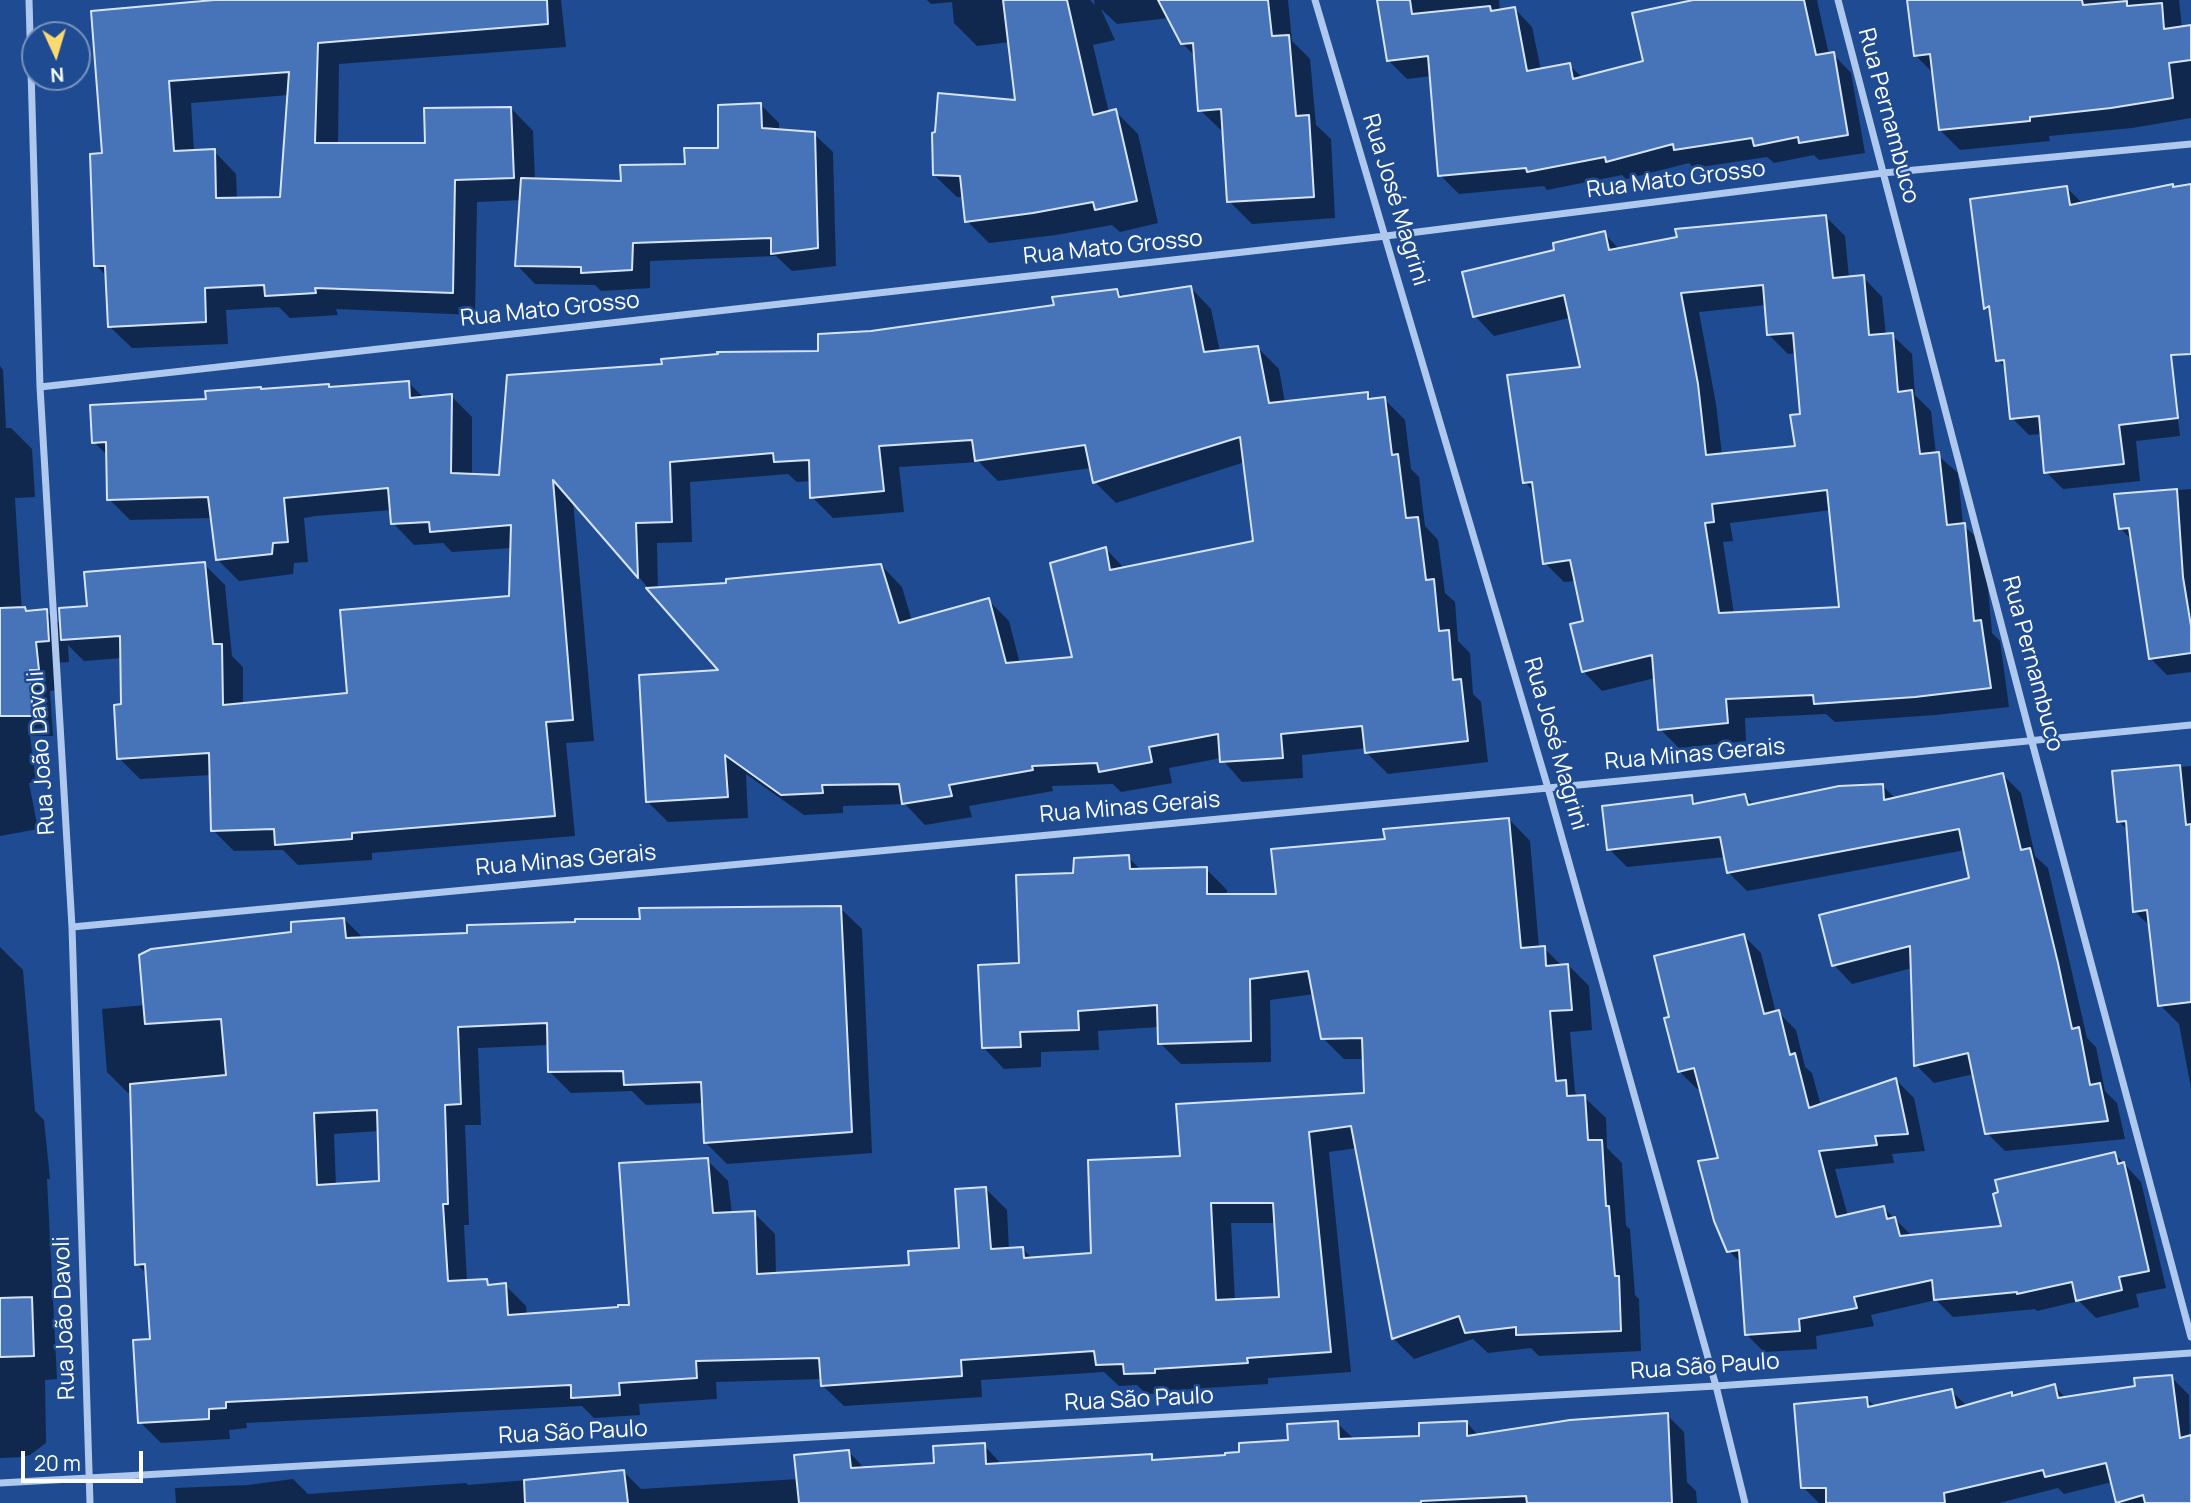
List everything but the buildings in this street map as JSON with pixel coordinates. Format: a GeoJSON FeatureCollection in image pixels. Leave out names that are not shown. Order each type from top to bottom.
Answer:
{"type":"FeatureCollection","features":[{"type":"Feature","properties":{"kind":"street","name":"Rua João Davoli"},"geometry":{"type":"LineString","coordinates":[[29,0],[40,387],[72,927],[90,1503]]}},
{"type":"Feature","properties":{"kind":"street","name":"Rua José Magrini"},"geometry":{"type":"LineString","coordinates":[[1315,0],[1548,788],[1716,1386],[1745,1503]]}},
{"type":"Feature","properties":{"kind":"street","name":"Rua Pernambuco"},"geometry":{"type":"LineString","coordinates":[[1838,0],[2191,1337]]}},
{"type":"Feature","properties":{"kind":"street","name":"Rua Mato Grosso"},"geometry":{"type":"LineString","coordinates":[[40,387],[1386,236],[1883,173],[2191,145]]}},
{"type":"Feature","properties":{"kind":"street","name":"Rua Minas Gerais"},"geometry":{"type":"LineString","coordinates":[[72,927],[2191,725]]}},
{"type":"Feature","properties":{"kind":"street","name":"Rua São Paulo"},"geometry":{"type":"LineString","coordinates":[[0,1483],[1716,1386],[2191,1353]]}}]}
